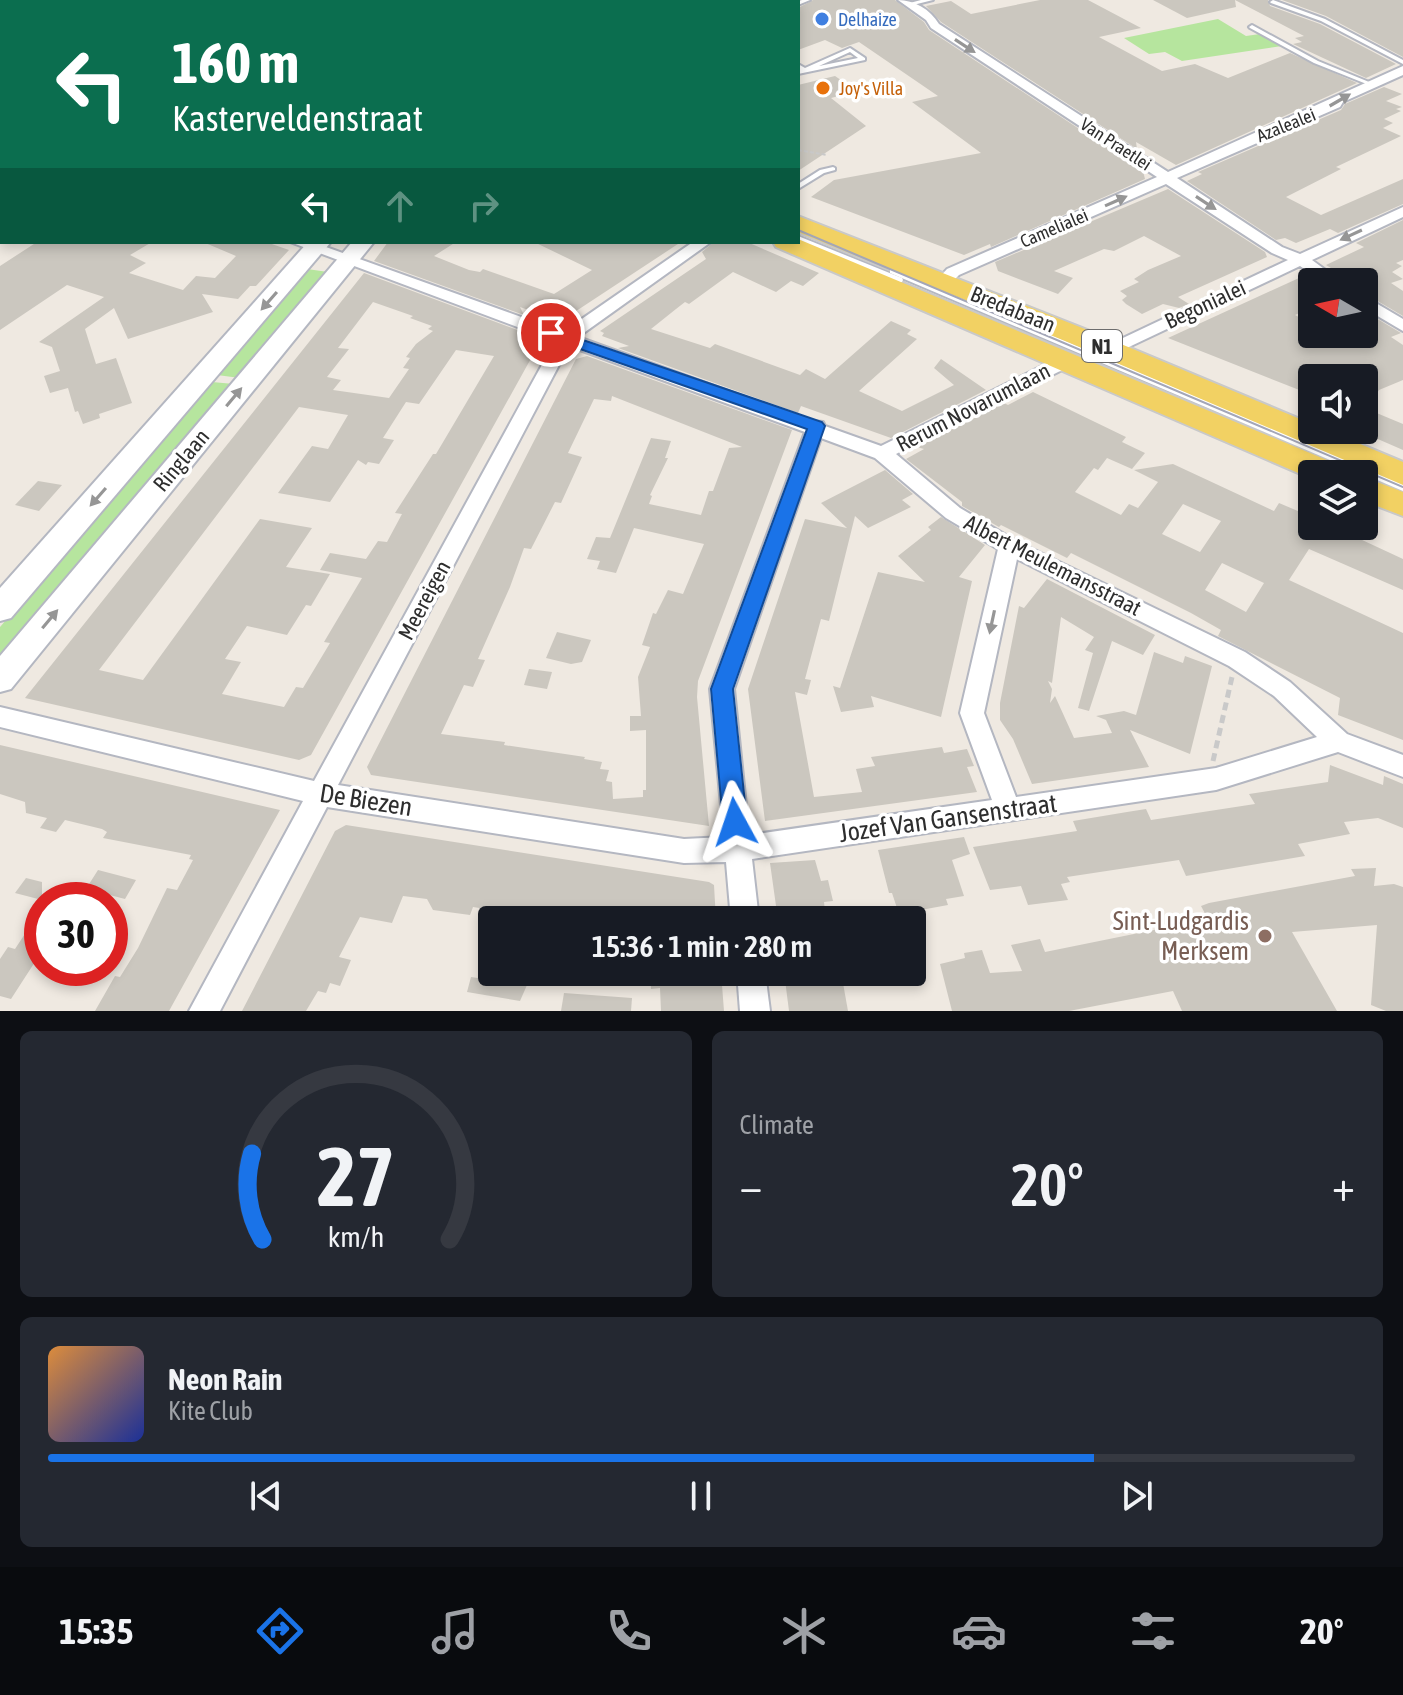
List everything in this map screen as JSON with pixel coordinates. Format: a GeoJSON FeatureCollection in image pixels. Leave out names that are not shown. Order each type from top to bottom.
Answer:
{"type":"FeatureCollection","features":[{"type":"Feature","properties":{"kind":"main road","name":"Bredabaan"},"geometry":{"type":"LineString","coordinates":[[800,224],[1112,350],[1403,474]]}},
{"type":"Feature","properties":{"kind":"main road","name":"Bredabaan"},"geometry":{"type":"LineString","coordinates":[[790,244],[1298,461]]}},
{"type":"Feature","properties":{"kind":"main road"},"geometry":{"type":"LineString","coordinates":[[1378,494],[1403,505]]}},
{"type":"Feature","properties":{"kind":"street","name":"Van Praetlei"},"geometry":{"type":"LineString","coordinates":[[906,2],[930,18],[935,26],[1277,250],[1313,268]]}},
{"type":"Feature","properties":{"kind":"street","name":"Azalealei"},"geometry":{"type":"LineString","coordinates":[[1167,177],[1335,104],[1339,99],[1403,70]]}},
{"type":"Feature","properties":{"kind":"street"},"geometry":{"type":"LineString","coordinates":[[1378,81],[1403,86]]}},
{"type":"Feature","properties":{"kind":"street","name":"Camelialei"},"geometry":{"type":"LineString","coordinates":[[944,281],[953,272],[1167,177]]}},
{"type":"Feature","properties":{"kind":"street","name":"Begonialei"},"geometry":{"type":"LineString","coordinates":[[1112,350],[1403,211]]}},
{"type":"Feature","properties":{"kind":"street","name":"Albert Meulemansstraat"},"geometry":{"type":"LineString","coordinates":[[311,244],[356,251],[565,338],[816,426],[882,453],[953,513],[1009,546],[1237,659],[1282,689],[1338,741]]}},
{"type":"Feature","properties":{"kind":"street","name":"Ringlaan"},"geometry":{"type":"LineString","coordinates":[[0,609],[311,244]]}},
{"type":"Feature","properties":{"kind":"street","name":"Meereigen"},"geometry":{"type":"LineString","coordinates":[[204,1011],[565,338],[700,244]]}},
{"type":"Feature","properties":{"kind":"street","name":"Ringlaan"},"geometry":{"type":"LineString","coordinates":[[0,679],[356,251]]}},
{"type":"Feature","properties":{"kind":"street"},"geometry":{"type":"LineString","coordinates":[[1378,310],[1403,326]]}},
{"type":"Feature","properties":{"kind":"street","name":"Rerum Novarumlaan"},"geometry":{"type":"LineString","coordinates":[[882,453],[1064,362]]}},
{"type":"Feature","properties":{"kind":"street"},"geometry":{"type":"LineString","coordinates":[[743,906],[722,689],[816,426]]}},
{"type":"Feature","properties":{"kind":"street"},"geometry":{"type":"LineString","coordinates":[[1008,808],[972,713],[1009,546]]}},
{"type":"Feature","properties":{"kind":"street","name":"De Biezen"},"geometry":{"type":"LineString","coordinates":[[0,717],[320,794],[684,851],[737,849]]}},
{"type":"Feature","properties":{"kind":"street"},"geometry":{"type":"LineString","coordinates":[[1338,741],[1403,766]]}},
{"type":"Feature","properties":{"kind":"street","name":"Jozef Van Gansenstraat"},"geometry":{"type":"LineString","coordinates":[[737,849],[1216,779],[1338,741]]}},
{"type":"Feature","properties":{"kind":"street"},"geometry":{"type":"LineString","coordinates":[[752,986],[755,1011]]}},
{"type":"Feature","properties":{"kind":"lane"},"geometry":{"type":"LineString","coordinates":[[906,2],[930,0]]}},
{"type":"Feature","properties":{"kind":"lane"},"geometry":{"type":"LineString","coordinates":[[1273,2],[1323,20],[1403,62]]}},
{"type":"Feature","properties":{"kind":"lane"},"geometry":{"type":"LineString","coordinates":[[1252,27],[1316,62],[1378,81]]}},
{"type":"Feature","properties":{"kind":"lane"},"geometry":{"type":"LineString","coordinates":[[850,50],[863,59],[834,64],[800,70],[850,50]]}},
{"type":"Feature","properties":{"kind":"lane"},"geometry":{"type":"LineString","coordinates":[[800,186],[822,171],[833,169]]}},
{"type":"Feature","properties":{"kind":"lane"},"geometry":{"type":"LineString","coordinates":[[800,232],[1155,380],[1403,490]]}},
{"type":"Feature","properties":{"kind":"lane"},"geometry":{"type":"LineString","coordinates":[[800,239],[1326,460]]}},
{"type":"Feature","properties":{"kind":"lane"},"geometry":{"type":"LineString","coordinates":[[1378,481],[1403,490]]}},
{"type":"Feature","properties":{"kind":"path"},"geometry":{"type":"LineString","coordinates":[[800,150],[827,155]]}},
{"type":"Feature","properties":{"kind":"path"},"geometry":{"type":"LineString","coordinates":[[1216,779],[1212,756],[1237,659]]}},
{"type":"Feature","properties":{"kind":"green space"},"geometry":{"type":"Polygon","coordinates":[[[1218,19],[1246,36],[1260,34],[1282,46],[1182,61],[1165,52],[1149,54],[1124,38],[1218,19]]]}},
{"type":"Feature","properties":{"kind":"green space"},"geometry":{"type":"Polygon","coordinates":[[[307,269],[328,272],[240,378],[217,375],[307,269]]]}},
{"type":"Feature","properties":{"kind":"green space"},"geometry":{"type":"Polygon","coordinates":[[[212,382],[234,384],[0,664],[0,627],[212,382]]]}},
{"type":"Feature","properties":{"kind":"building"},"geometry":{"type":"Polygon","coordinates":[[[813,0],[895,0],[924,22],[929,30],[1143,171],[1145,179],[991,247],[990,244],[964,255],[811,197],[834,180],[981,153],[912,102],[938,96],[859,42],[842,48],[825,40],[800,49],[800,7],[813,0]]]}},
{"type":"Feature","properties":{"kind":"building"},"geometry":{"type":"Polygon","coordinates":[[[1040,0],[1088,0],[1141,28],[1099,37],[1162,71],[1195,64],[1228,78],[1290,53],[1357,83],[1176,165],[1136,142],[1137,149],[941,22],[926,6],[951,1],[971,14],[1040,0]]]}},
{"type":"Feature","properties":{"kind":"building"},"geometry":{"type":"Polygon","coordinates":[[[1153,0],[1235,0],[1236,7],[1187,18],[1153,0]]]}},
{"type":"Feature","properties":{"kind":"building"},"geometry":{"type":"Polygon","coordinates":[[[1235,0],[1268,0],[1270,6],[1320,24],[1396,64],[1366,78],[1293,44],[1302,42],[1295,38],[1304,36],[1235,0]]]}},
{"type":"Feature","properties":{"kind":"building"},"geometry":{"type":"Polygon","coordinates":[[[1282,0],[1403,0],[1403,57],[1326,16],[1282,0]]]}},
{"type":"Feature","properties":{"kind":"building"},"geometry":{"type":"Polygon","coordinates":[[[835,76],[857,91],[831,98],[866,126],[800,170],[800,85],[835,76]]]}},
{"type":"Feature","properties":{"kind":"building"},"geometry":{"type":"Polygon","coordinates":[[[1384,87],[1402,94],[1386,101],[1402,107],[1396,109],[1401,111],[1384,119],[1393,123],[1383,128],[1401,136],[1336,167],[1341,169],[1286,197],[1321,215],[1403,179],[1403,204],[1338,233],[1330,229],[1296,243],[1285,238],[1276,240],[1187,181],[1202,174],[1198,172],[1341,110],[1345,104],[1384,87]]]}},
{"type":"Feature","properties":{"kind":"building"},"geometry":{"type":"Polygon","coordinates":[[[1168,189],[1265,252],[1267,257],[1178,297],[1189,304],[1179,308],[1163,304],[1142,314],[1122,300],[1127,296],[1120,291],[1139,282],[1134,279],[1148,270],[1181,256],[1144,236],[1114,251],[1104,249],[1054,271],[1073,278],[1058,294],[998,271],[995,262],[1168,189]]]}},
{"type":"Feature","properties":{"kind":"building"},"geometry":{"type":"Polygon","coordinates":[[[1403,220],[1403,260],[1396,263],[1402,266],[1392,272],[1403,279],[1391,283],[1403,291],[1403,316],[1378,301],[1378,268],[1331,268],[1326,265],[1364,247],[1356,243],[1403,220]]]}},
{"type":"Feature","properties":{"kind":"building"},"geometry":{"type":"Polygon","coordinates":[[[34,244],[149,244],[130,255],[146,263],[129,273],[183,290],[196,276],[215,278],[236,256],[208,244],[272,244],[289,250],[256,286],[250,286],[238,299],[202,294],[213,312],[128,339],[114,308],[85,329],[96,364],[116,358],[132,403],[99,414],[100,418],[83,424],[78,411],[75,412],[68,388],[50,393],[44,376],[60,371],[52,347],[39,342],[104,297],[67,285],[0,330],[0,266],[34,244]]]}},
{"type":"Feature","properties":{"kind":"building"},"geometry":{"type":"Polygon","coordinates":[[[387,244],[453,244],[434,256],[469,270],[480,272],[483,269],[554,294],[592,270],[538,244],[678,244],[564,319],[556,320],[520,307],[524,315],[374,261],[387,244]]]}},
{"type":"Feature","properties":{"kind":"building"},"geometry":{"type":"Polygon","coordinates":[[[712,244],[752,244],[819,273],[803,286],[791,281],[776,292],[733,272],[689,304],[685,302],[651,329],[710,348],[715,344],[800,375],[806,369],[825,379],[891,321],[911,330],[907,334],[917,339],[859,391],[902,411],[954,385],[934,368],[941,359],[986,390],[891,438],[801,406],[798,413],[618,348],[629,346],[602,336],[604,333],[600,331],[706,259],[702,252],[712,244]]]}},
{"type":"Feature","properties":{"kind":"building"},"geometry":{"type":"Polygon","coordinates":[[[364,273],[536,337],[539,344],[311,755],[299,760],[25,698],[364,273]],[[373,302],[338,348],[349,349],[327,377],[341,380],[333,390],[389,398],[409,369],[403,368],[410,358],[406,357],[416,344],[433,331],[428,329],[432,326],[410,318],[413,316],[373,302]],[[456,350],[419,404],[406,402],[383,438],[394,440],[379,464],[368,462],[366,465],[358,460],[330,502],[278,493],[312,446],[328,449],[348,415],[299,407],[99,670],[143,680],[260,519],[312,528],[286,567],[330,574],[311,606],[306,605],[287,635],[247,626],[225,659],[241,662],[222,694],[284,707],[296,687],[303,688],[330,643],[324,642],[362,578],[320,570],[330,553],[366,559],[378,541],[387,542],[402,514],[395,513],[433,454],[436,454],[494,356],[456,350]]]}},
{"type":"Feature","properties":{"kind":"building"},"geometry":{"type":"Polygon","coordinates":[[[1298,278],[1298,314],[1295,315],[1298,317],[1298,348],[1378,348],[1378,319],[1401,333],[1391,337],[1403,345],[1403,380],[1378,392],[1378,364],[1298,364],[1298,389],[1168,338],[1298,278]]]}},
{"type":"Feature","properties":{"kind":"building"},"geometry":{"type":"Polygon","coordinates":[[[587,356],[792,430],[698,681],[709,826],[371,775],[367,767],[576,359],[587,356]],[[612,396],[611,401],[594,399],[568,453],[582,457],[561,503],[555,502],[531,549],[524,548],[478,659],[485,660],[473,687],[464,685],[441,734],[505,742],[504,745],[602,762],[600,769],[609,770],[606,781],[612,782],[613,799],[643,797],[643,790],[646,790],[646,730],[630,731],[630,716],[641,716],[638,677],[650,647],[642,645],[653,613],[656,614],[668,590],[683,594],[704,544],[634,528],[616,573],[597,569],[600,561],[587,559],[596,537],[610,538],[651,438],[671,441],[665,458],[668,458],[650,495],[649,504],[701,515],[729,448],[742,447],[612,396]]]}},
{"type":"Feature","properties":{"kind":"building"},"geometry":{"type":"Polygon","coordinates":[[[1033,392],[1126,437],[1122,442],[1145,453],[1132,469],[1107,458],[1098,470],[1094,468],[1075,492],[1121,515],[1129,504],[1138,508],[1158,482],[1134,470],[1173,464],[1274,511],[1279,503],[1298,511],[1298,540],[1362,540],[1403,559],[1403,590],[1309,549],[1289,580],[1403,633],[1403,740],[1338,715],[1340,698],[1218,636],[1221,630],[1191,613],[1071,553],[1067,558],[1001,525],[999,527],[962,506],[962,502],[906,459],[924,449],[917,447],[1004,403],[1008,405],[1033,392]],[[1183,504],[1162,534],[1200,552],[1221,521],[1183,504]],[[1222,563],[1205,590],[1246,612],[1264,583],[1222,563]]]}},
{"type":"Feature","properties":{"kind":"building"},"geometry":{"type":"Polygon","coordinates":[[[1378,414],[1403,424],[1403,450],[1378,439],[1378,414]]]}},
{"type":"Feature","properties":{"kind":"building"},"geometry":{"type":"Polygon","coordinates":[[[885,470],[913,494],[902,500],[911,507],[868,528],[855,516],[829,621],[821,619],[805,679],[811,680],[807,695],[795,692],[814,797],[862,792],[856,769],[875,766],[871,757],[942,747],[944,753],[967,749],[974,766],[967,767],[977,792],[765,821],[748,689],[805,519],[847,528],[821,503],[885,470]]]}},
{"type":"Feature","properties":{"kind":"building"},"geometry":{"type":"Polygon","coordinates":[[[38,481],[62,485],[39,511],[15,505],[38,481]]]}},
{"type":"Feature","properties":{"kind":"building"},"geometry":{"type":"Polygon","coordinates":[[[941,517],[985,545],[959,577],[972,581],[941,717],[871,696],[874,707],[841,712],[833,686],[840,688],[878,572],[925,582],[898,556],[931,530],[928,527],[941,517]]]}},
{"type":"Feature","properties":{"kind":"building"},"geometry":{"type":"Polygon","coordinates":[[[1047,579],[1155,635],[1143,655],[1112,641],[1089,711],[1078,708],[1093,653],[1085,650],[1094,637],[1061,617],[1052,683],[1048,681],[1052,689],[1050,703],[1055,696],[1074,738],[1112,733],[1106,720],[1096,716],[1124,711],[1136,715],[1154,652],[1183,663],[1185,656],[1212,666],[1190,754],[1130,730],[1149,767],[1032,784],[1013,739],[1000,720],[1000,703],[1019,606],[1024,608],[1047,579]]]}},
{"type":"Feature","properties":{"kind":"building"},"geometry":{"type":"Polygon","coordinates":[[[557,632],[591,640],[582,662],[571,664],[546,658],[557,632]]]}},
{"type":"Feature","properties":{"kind":"building"},"geometry":{"type":"Polygon","coordinates":[[[529,669],[552,672],[547,689],[524,685],[529,669]]]}},
{"type":"Feature","properties":{"kind":"building"},"geometry":{"type":"Polygon","coordinates":[[[0,745],[280,810],[169,1011],[95,1011],[109,986],[128,986],[128,964],[167,888],[177,890],[193,860],[189,859],[191,855],[103,838],[107,832],[102,829],[65,820],[56,832],[40,828],[47,818],[26,813],[25,802],[0,794],[0,745]]]}},
{"type":"Feature","properties":{"kind":"building"},"geometry":{"type":"Polygon","coordinates":[[[1330,765],[1383,785],[1384,776],[1403,784],[1403,828],[1378,818],[1344,822],[1350,834],[1298,844],[1305,856],[1186,876],[1179,860],[1067,877],[1070,882],[1061,884],[1068,900],[1028,905],[1021,886],[990,890],[973,847],[1077,831],[1073,821],[1146,809],[1151,820],[1255,804],[1249,794],[1328,782],[1330,765]]]}},
{"type":"Feature","properties":{"kind":"building"},"geometry":{"type":"Polygon","coordinates":[[[346,825],[709,882],[714,885],[715,906],[478,906],[473,907],[470,915],[433,910],[427,899],[403,896],[392,923],[360,917],[339,957],[351,960],[340,986],[330,983],[326,993],[318,991],[306,1011],[242,1011],[335,831],[346,825]]]}},
{"type":"Feature","properties":{"kind":"building"},"geometry":{"type":"Polygon","coordinates":[[[964,837],[970,854],[952,860],[964,896],[946,899],[948,905],[926,909],[926,906],[896,906],[892,893],[889,893],[878,850],[964,837]]]}},
{"type":"Feature","properties":{"kind":"building"},"geometry":{"type":"Polygon","coordinates":[[[815,860],[821,881],[828,880],[833,901],[824,902],[824,906],[776,906],[770,863],[815,860]]]}},
{"type":"Feature","properties":{"kind":"building","name":"Sint-Ludgardis Merksem"},"geometry":{"type":"Polygon","coordinates":[[[1376,868],[1374,886],[1394,884],[1403,887],[1403,1011],[1386,1011],[1371,1005],[1377,925],[1292,932],[1337,1011],[1182,1011],[1173,991],[1069,1011],[952,1011],[940,964],[965,958],[964,953],[982,950],[990,973],[1022,971],[1011,945],[1040,939],[1045,952],[1208,919],[1201,906],[1209,903],[1355,876],[1351,869],[1376,868]]]}},
{"type":"Feature","properties":{"kind":"building"},"geometry":{"type":"Polygon","coordinates":[[[98,870],[136,880],[128,894],[128,882],[90,882],[98,870]]]}},
{"type":"Feature","properties":{"kind":"building"},"geometry":{"type":"Polygon","coordinates":[[[26,878],[42,882],[24,882],[24,895],[15,893],[26,878]]]}},
{"type":"Feature","properties":{"kind":"building"},"geometry":{"type":"Polygon","coordinates":[[[24,935],[24,979],[11,999],[0,996],[0,959],[8,947],[15,949],[24,935]]]}},
{"type":"Feature","properties":{"kind":"building"},"geometry":{"type":"Polygon","coordinates":[[[471,977],[478,978],[478,986],[527,986],[520,1001],[467,992],[471,977]]]}},
{"type":"Feature","properties":{"kind":"building"},"geometry":{"type":"Polygon","coordinates":[[[651,986],[722,986],[724,1011],[661,1011],[660,988],[651,989],[651,986]]]}},
{"type":"Feature","properties":{"kind":"building"},"geometry":{"type":"Polygon","coordinates":[[[786,986],[844,986],[848,1011],[789,1011],[786,986]]]}},
{"type":"Feature","properties":{"kind":"building"},"geometry":{"type":"Polygon","coordinates":[[[564,993],[632,998],[631,1011],[561,1011],[564,993]]]}},
{"type":"Feature","properties":{"kind":"tram line"},"geometry":{"type":"LineString","coordinates":[[800,231],[1403,487]]}},
{"type":"Feature","properties":{"kind":"place","name":"Delhaize"},"geometry":{"type":"Point","coordinates":[822,19]}},
{"type":"Feature","properties":{"kind":"place","name":"Joy's Villa"},"geometry":{"type":"Point","coordinates":[823,88]}},
{"type":"Feature","properties":{"kind":"place","name":"Sint-Ludgardis Merksem"},"geometry":{"type":"Point","coordinates":[1265,936]}},
{"type":"Feature","properties":{"kind":"route"},"geometry":{"type":"LineString","coordinates":[[551,333],[816,426],[722,689],[735,822]]}}]}
